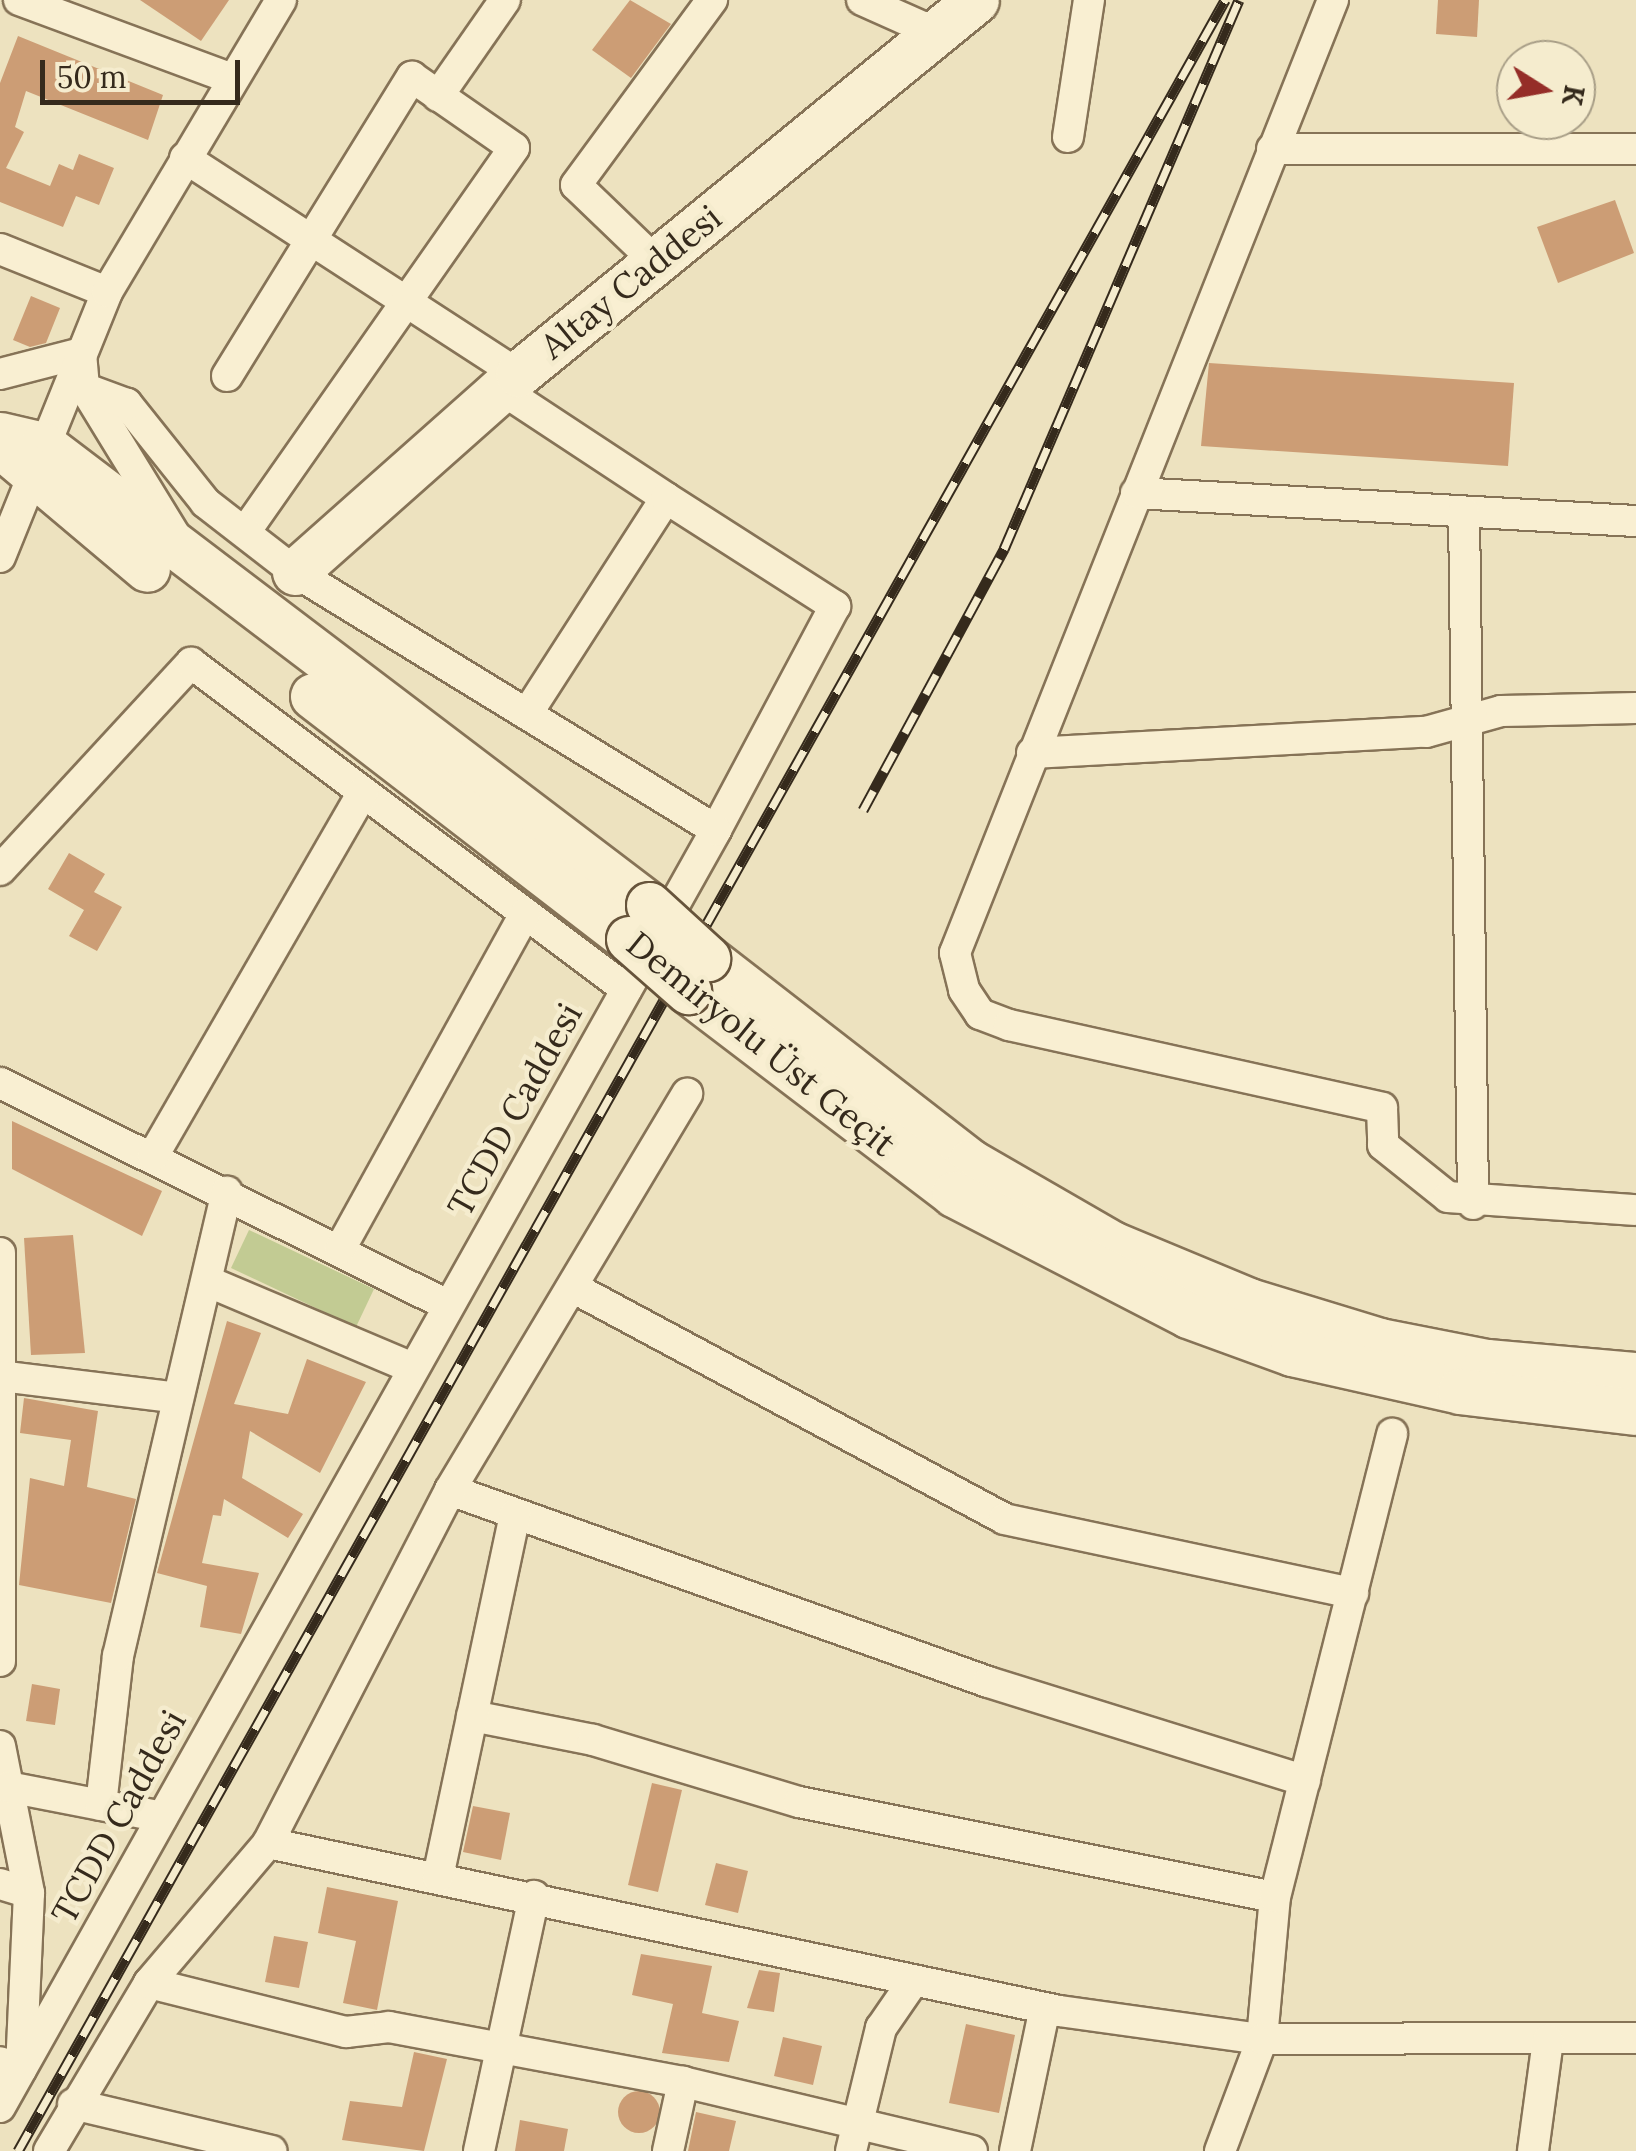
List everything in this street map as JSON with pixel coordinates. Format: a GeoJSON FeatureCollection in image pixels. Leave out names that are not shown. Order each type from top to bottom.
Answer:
{"type":"FeatureCollection","features":[{"type":"Feature","properties":{"kind":"main road","name":"Altay Caddesi"},"geometry":{"type":"LineString","coordinates":[[295,572],[510,381],[654,260],[976,0]]}},
{"type":"Feature","properties":{"kind":"main road","name":"Demiryolu Üst Geçit"},"geometry":{"type":"LineString","coordinates":[[0,435],[639,922]]}},
{"type":"Feature","properties":{"kind":"main road","name":"Demiryolu Üst Geçit"},"geometry":{"type":"LineString","coordinates":[[24,456],[214,583],[639,922],[954,1194],[1188,1315],[1292,1353],[1442,1388],[1636,1412]]}},
{"type":"Feature","properties":{"kind":"main road","name":"Demiryolu Üst Geçit"},"geometry":{"type":"LineString","coordinates":[[698,974],[970,1162],[1112,1244],[1249,1301],[1380,1341],[1486,1362],[1636,1376]]}},
{"type":"Feature","properties":{"kind":"street"},"geometry":{"type":"LineString","coordinates":[[0,557],[24,456],[82,353],[107,292],[280,0]]}},
{"type":"Feature","properties":{"kind":"street"},"geometry":{"type":"LineString","coordinates":[[438,96],[505,0]]}},
{"type":"Feature","properties":{"kind":"street"},"geometry":{"type":"LineString","coordinates":[[654,260],[576,185],[712,0]]}},
{"type":"Feature","properties":{"kind":"street"},"geometry":{"type":"LineString","coordinates":[[862,0],[936,33]]}},
{"type":"Feature","properties":{"kind":"street"},"geometry":{"type":"LineString","coordinates":[[1068,137],[1088,0]]}},
{"type":"Feature","properties":{"kind":"street"},"geometry":{"type":"LineString","coordinates":[[1333,0],[955,952],[980,1014],[1382,1108],[1383,1145],[1448,1197],[1474,1204],[1636,1210]]}},
{"type":"Feature","properties":{"kind":"street"},"geometry":{"type":"LineString","coordinates":[[39,3],[232,80]]}},
{"type":"Feature","properties":{"kind":"street"},"geometry":{"type":"LineString","coordinates":[[227,376],[412,78],[514,148],[247,530]]}},
{"type":"Feature","properties":{"kind":"street"},"geometry":{"type":"LineString","coordinates":[[1272,150],[1636,150]]}},
{"type":"Feature","properties":{"kind":"street"},"geometry":{"type":"LineString","coordinates":[[185,158],[409,298],[510,381],[666,498],[526,714]]}},
{"type":"Feature","properties":{"kind":"street"},"geometry":{"type":"LineString","coordinates":[[0,249],[107,292]]}},
{"type":"Feature","properties":{"kind":"street"},"geometry":{"type":"LineString","coordinates":[[0,374],[82,353]]}},
{"type":"Feature","properties":{"kind":"street"},"geometry":{"type":"LineString","coordinates":[[82,353],[86,389],[214,583]]}},
{"type":"Feature","properties":{"kind":"street"},"geometry":{"type":"LineString","coordinates":[[86,389],[127,404],[206,503],[247,530],[295,572],[716,830]]}},
{"type":"Feature","properties":{"kind":"street"},"geometry":{"type":"LineString","coordinates":[[1136,493],[1636,521]]}},
{"type":"Feature","properties":{"kind":"street","name":"TCDD Caddesi"},"geometry":{"type":"LineString","coordinates":[[0,2107],[10,2065],[162,1817],[716,830],[834,606],[666,498]]}},
{"type":"Feature","properties":{"kind":"street"},"geometry":{"type":"LineString","coordinates":[[1464,512],[1464,722],[1474,1204]]}},
{"type":"Feature","properties":{"kind":"street"},"geometry":{"type":"LineString","coordinates":[[0,870],[191,663],[626,989]]}},
{"type":"Feature","properties":{"kind":"street"},"geometry":{"type":"LineString","coordinates":[[1032,752],[1426,732],[1501,711],[1636,708]]}},
{"type":"Feature","properties":{"kind":"street"},"geometry":{"type":"LineString","coordinates":[[153,1156],[363,792]]}},
{"type":"Feature","properties":{"kind":"street"},"geometry":{"type":"LineString","coordinates":[[340,1250],[526,914]]}},
{"type":"Feature","properties":{"kind":"street"},"geometry":{"type":"LineString","coordinates":[[0,1083],[227,1192],[448,1305]]}},
{"type":"Feature","properties":{"kind":"street"},"geometry":{"type":"LineString","coordinates":[[49,2151],[73,2104],[150,1983],[268,1843],[450,1490],[687,1094]]}},
{"type":"Feature","properties":{"kind":"street"},"geometry":{"type":"LineString","coordinates":[[102,1805],[118,1656],[227,1192]]}},
{"type":"Feature","properties":{"kind":"street"},"geometry":{"type":"LineString","coordinates":[[0,1252],[0,1662]]}},
{"type":"Feature","properties":{"kind":"street"},"geometry":{"type":"LineString","coordinates":[[208,1282],[413,1368]]}},
{"type":"Feature","properties":{"kind":"street"},"geometry":{"type":"LineString","coordinates":[[574,1288],[1004,1520],[1353,1593]]}},
{"type":"Feature","properties":{"kind":"street"},"geometry":{"type":"LineString","coordinates":[[3,1377],[178,1398]]}},
{"type":"Feature","properties":{"kind":"street"},"geometry":{"type":"LineString","coordinates":[[1220,2151],[1262,2040],[1275,1897],[1392,1434]]}},
{"type":"Feature","properties":{"kind":"street"},"geometry":{"type":"LineString","coordinates":[[450,1490],[988,1682],[1305,1780]]}},
{"type":"Feature","properties":{"kind":"street"},"geometry":{"type":"LineString","coordinates":[[438,1877],[515,1514]]}},
{"type":"Feature","properties":{"kind":"street"},"geometry":{"type":"LineString","coordinates":[[472,1716],[593,1740],[799,1802],[1275,1897]]}},
{"type":"Feature","properties":{"kind":"street"},"geometry":{"type":"LineString","coordinates":[[0,1746],[8,1787],[14,1889],[10,2065]]}},
{"type":"Feature","properties":{"kind":"street"},"geometry":{"type":"LineString","coordinates":[[8,1787],[162,1817]]}},
{"type":"Feature","properties":{"kind":"street"},"geometry":{"type":"LineString","coordinates":[[268,1843],[534,1896],[1045,2008],[1262,2040],[1636,2038]]}},
{"type":"Feature","properties":{"kind":"street"},"geometry":{"type":"LineString","coordinates":[[479,2151],[534,1896]]}},
{"type":"Feature","properties":{"kind":"street"},"geometry":{"type":"LineString","coordinates":[[854,2137],[880,2028],[914,1980]]}},
{"type":"Feature","properties":{"kind":"street"},"geometry":{"type":"LineString","coordinates":[[150,1983],[346,2032],[390,2028],[683,2082],[854,2137],[972,2151]]}},
{"type":"Feature","properties":{"kind":"street"},"geometry":{"type":"LineString","coordinates":[[1014,2151],[1045,2008]]}},
{"type":"Feature","properties":{"kind":"street"},"geometry":{"type":"LineString","coordinates":[[1532,2151],[1548,2040]]}},
{"type":"Feature","properties":{"kind":"street"},"geometry":{"type":"LineString","coordinates":[[668,2151],[683,2082]]}},
{"type":"Feature","properties":{"kind":"street"},"geometry":{"type":"LineString","coordinates":[[73,2104],[233,2147],[272,2151]]}},
{"type":"Feature","properties":{"kind":"green space"},"geometry":{"type":"Polygon","coordinates":[[[249,1230],[374,1289],[356,1327],[231,1268],[249,1230]]]}},
{"type":"Feature","properties":{"kind":"building"},"geometry":{"type":"Polygon","coordinates":[[[140,0],[229,0],[201,41],[140,0]]]}},
{"type":"Feature","properties":{"kind":"building"},"geometry":{"type":"Polygon","coordinates":[[[630,0],[671,24],[631,78],[592,50],[630,0]]]}},
{"type":"Feature","properties":{"kind":"building"},"geometry":{"type":"Polygon","coordinates":[[[1438,0],[1479,0],[1477,37],[1436,34],[1438,0]]]}},
{"type":"Feature","properties":{"kind":"building"},"geometry":{"type":"Polygon","coordinates":[[[18,36],[163,95],[148,140],[26,91],[15,127],[24,132],[6,168],[50,186],[59,164],[73,170],[79,154],[114,168],[99,205],[76,196],[63,227],[0,202],[0,83],[18,36]]]}},
{"type":"Feature","properties":{"kind":"building"},"geometry":{"type":"Polygon","coordinates":[[[1615,200],[1634,253],[1558,283],[1537,227],[1615,200]]]}},
{"type":"Feature","properties":{"kind":"building"},"geometry":{"type":"Polygon","coordinates":[[[31,296],[60,308],[46,343],[30,347],[13,340],[31,296]]]}},
{"type":"Feature","properties":{"kind":"building"},"geometry":{"type":"Polygon","coordinates":[[[1209,363],[1514,383],[1508,466],[1201,446],[1209,363]]]}},
{"type":"Feature","properties":{"kind":"building"},"geometry":{"type":"Polygon","coordinates":[[[69,853],[105,874],[94,892],[122,907],[97,951],[69,936],[84,910],[48,889],[69,853]]]}},
{"type":"Feature","properties":{"kind":"building"},"geometry":{"type":"Polygon","coordinates":[[[12,1121],[162,1191],[142,1236],[12,1169],[12,1121]]]}},
{"type":"Feature","properties":{"kind":"building"},"geometry":{"type":"Polygon","coordinates":[[[73,1235],[85,1353],[31,1355],[24,1238],[73,1235]]]}},
{"type":"Feature","properties":{"kind":"building"},"geometry":{"type":"Polygon","coordinates":[[[227,1321],[261,1333],[234,1404],[288,1414],[307,1359],[366,1382],[320,1473],[250,1431],[242,1478],[303,1514],[288,1538],[224,1499],[221,1516],[213,1515],[202,1563],[259,1573],[241,1634],[200,1627],[207,1586],[157,1573],[227,1321]]]}},
{"type":"Feature","properties":{"kind":"building"},"geometry":{"type":"Polygon","coordinates":[[[24,1398],[98,1411],[87,1487],[136,1499],[111,1603],[19,1585],[30,1478],[64,1486],[71,1440],[20,1433],[24,1398]]]}},
{"type":"Feature","properties":{"kind":"building"},"geometry":{"type":"Polygon","coordinates":[[[32,1684],[60,1689],[55,1725],[26,1721],[32,1684]]]}},
{"type":"Feature","properties":{"kind":"building"},"geometry":{"type":"Polygon","coordinates":[[[652,1783],[682,1790],[658,1892],[628,1885],[652,1783]]]}},
{"type":"Feature","properties":{"kind":"building"},"geometry":{"type":"Polygon","coordinates":[[[473,1806],[510,1813],[501,1860],[463,1852],[473,1806]]]}},
{"type":"Feature","properties":{"kind":"building"},"geometry":{"type":"Polygon","coordinates":[[[716,1863],[748,1871],[738,1913],[705,1905],[716,1863]]]}},
{"type":"Feature","properties":{"kind":"building"},"geometry":{"type":"Polygon","coordinates":[[[327,1887],[398,1901],[377,2010],[343,2003],[356,1941],[318,1933],[327,1887]]]}},
{"type":"Feature","properties":{"kind":"building"},"geometry":{"type":"Polygon","coordinates":[[[274,1936],[308,1942],[299,1988],[265,1982],[274,1936]]]}},
{"type":"Feature","properties":{"kind":"building"},"geometry":{"type":"Polygon","coordinates":[[[641,1954],[712,1966],[702,2013],[739,2021],[729,2062],[662,2053],[673,2004],[632,1995],[641,1954]]]}},
{"type":"Feature","properties":{"kind":"building"},"geometry":{"type":"Polygon","coordinates":[[[759,1970],[780,1973],[774,2012],[747,2008],[759,1970]]]}},
{"type":"Feature","properties":{"kind":"building"},"geometry":{"type":"Polygon","coordinates":[[[966,2024],[1015,2035],[999,2113],[949,2103],[966,2024]]]}},
{"type":"Feature","properties":{"kind":"building"},"geometry":{"type":"Polygon","coordinates":[[[783,2037],[822,2046],[813,2085],[774,2076],[783,2037]]]}},
{"type":"Feature","properties":{"kind":"building"},"geometry":{"type":"Polygon","coordinates":[[[414,2052],[447,2059],[424,2151],[342,2140],[350,2101],[402,2107],[414,2052]]]}},
{"type":"Feature","properties":{"kind":"building"},"geometry":{"type":"Polygon","coordinates":[[[639,2091],[654,2097],[660,2112],[654,2127],[639,2133],[624,2127],[618,2112],[624,2097],[639,2091]]]}},
{"type":"Feature","properties":{"kind":"building"},"geometry":{"type":"Polygon","coordinates":[[[696,2112],[736,2121],[729,2151],[688,2151],[696,2112]]]}},
{"type":"Feature","properties":{"kind":"building"},"geometry":{"type":"Polygon","coordinates":[[[520,2120],[568,2129],[564,2151],[515,2151],[520,2120]]]}},
{"type":"Feature","properties":{"kind":"railway"},"geometry":{"type":"LineString","coordinates":[[18,2151],[1225,0]]}},
{"type":"Feature","properties":{"kind":"railway"},"geometry":{"type":"LineString","coordinates":[[863,810],[1004,549],[1239,0]]}}]}
